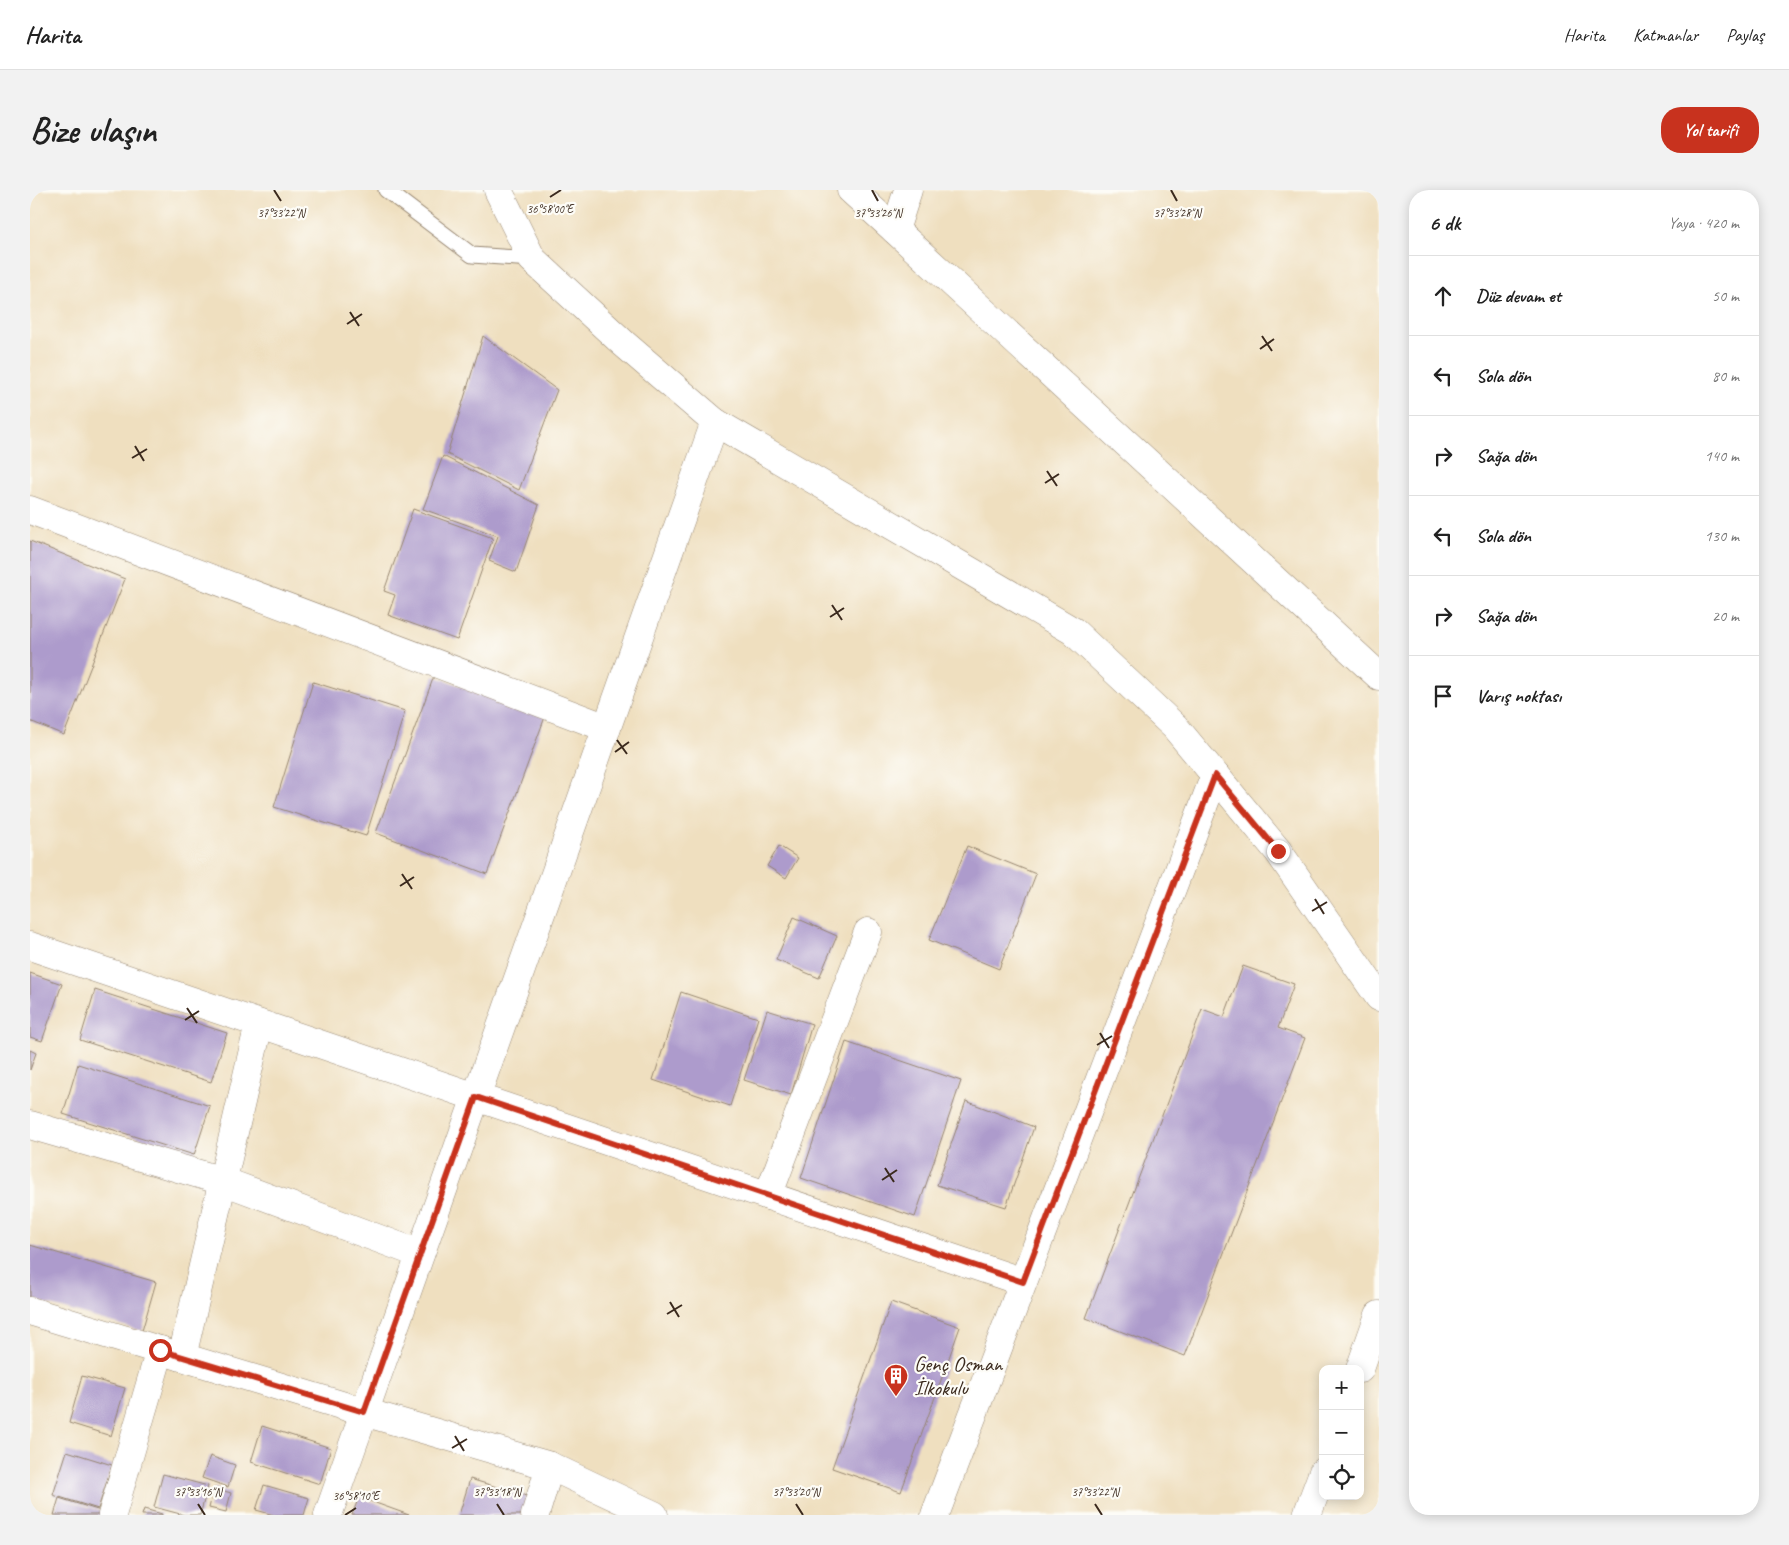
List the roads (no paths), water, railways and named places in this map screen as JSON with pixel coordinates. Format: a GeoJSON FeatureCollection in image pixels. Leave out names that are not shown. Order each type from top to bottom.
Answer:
{"type":"FeatureCollection","features":[{"type":"Feature","properties":{"kind":"street"},"geometry":{"type":"LineString","coordinates":[[498,190],[532,259],[623,343],[715,422],[1073,631],[1175,727],[1278,851],[1379,998]]}},
{"type":"Feature","properties":{"kind":"street"},"geometry":{"type":"LineString","coordinates":[[851,190],[1379,676]]}},
{"type":"Feature","properties":{"kind":"street"},"geometry":{"type":"LineString","coordinates":[[895,230],[908,190]]}},
{"type":"Feature","properties":{"kind":"street"},"geometry":{"type":"LineString","coordinates":[[328,1515],[715,422]]}},
{"type":"Feature","properties":{"kind":"street"},"geometry":{"type":"LineString","coordinates":[[30,510],[607,728]]}},
{"type":"Feature","properties":{"kind":"street"},"geometry":{"type":"LineString","coordinates":[[935,1515],[1215,775]]}},
{"type":"Feature","properties":{"kind":"street"},"geometry":{"type":"LineString","coordinates":[[768,1196],[868,932]]}},
{"type":"Feature","properties":{"kind":"street"},"geometry":{"type":"LineString","coordinates":[[30,946],[1023,1282]]}},
{"type":"Feature","properties":{"kind":"street"},"geometry":{"type":"LineString","coordinates":[[112,1515],[171,1354],[222,1181],[259,1024]]}},
{"type":"Feature","properties":{"kind":"street"},"geometry":{"type":"LineString","coordinates":[[30,1125],[222,1181],[420,1254]]}},
{"type":"Feature","properties":{"kind":"street"},"geometry":{"type":"LineString","coordinates":[[30,1311],[550,1466],[654,1515]]}},
{"type":"Feature","properties":{"kind":"street"},"geometry":{"type":"LineString","coordinates":[[1361,1365],[1379,1315]]}},
{"type":"Feature","properties":{"kind":"street"},"geometry":{"type":"LineString","coordinates":[[535,1515],[550,1466]]}},
{"type":"Feature","properties":{"kind":"street"},"geometry":{"type":"LineString","coordinates":[[1307,1515],[1319,1483]]}},
{"type":"Feature","properties":{"kind":"lane"},"geometry":{"type":"LineString","coordinates":[[386,190],[472,255],[532,259]]}},
{"type":"Feature","properties":{"kind":"place","name":"Genç Osman İlkokulu"},"geometry":{"type":"Point","coordinates":[896,1397]}}]}
